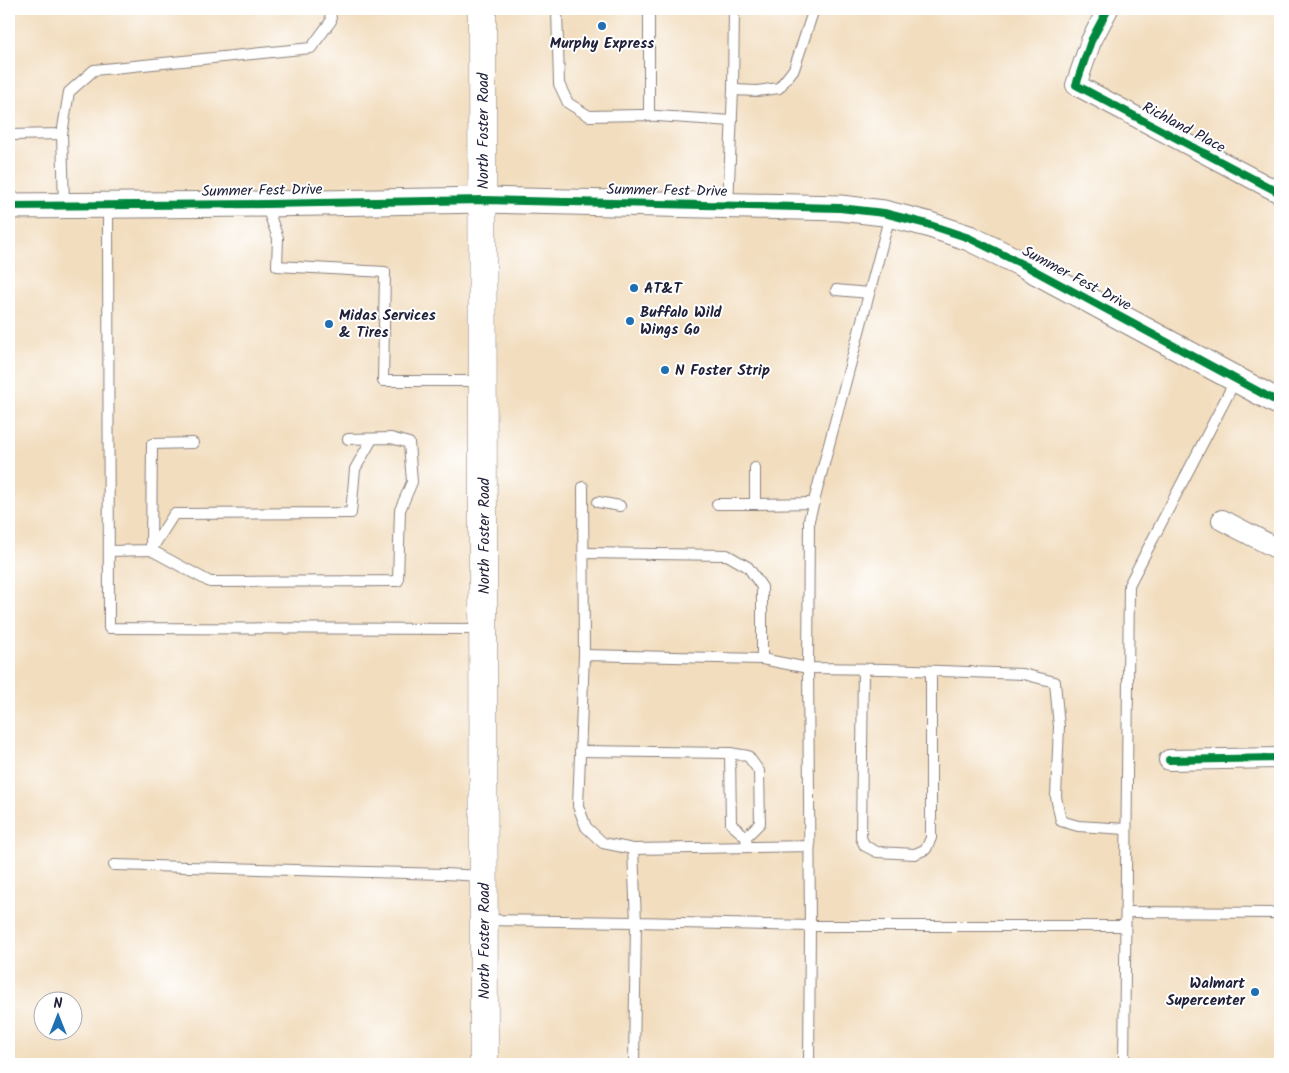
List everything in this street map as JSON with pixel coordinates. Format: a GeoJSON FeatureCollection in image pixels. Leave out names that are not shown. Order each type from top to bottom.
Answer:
{"type":"FeatureCollection","features":[{"type":"Feature","properties":{"kind":"main road","name":"North Foster Road"},"geometry":{"type":"LineString","coordinates":[[482,9],[484,200],[484,1064]]}},
{"type":"Feature","properties":{"kind":"street","name":"Richland Place"},"geometry":{"type":"LineString","coordinates":[[1108,9],[1091,41],[1076,85],[1280,193]]}},
{"type":"Feature","properties":{"kind":"street","name":"Summer Fest Drive"},"geometry":{"type":"LineString","coordinates":[[9,206],[484,200],[840,208],[890,215],[927,224],[969,238],[1026,266],[1280,403]]}},
{"type":"Feature","properties":{"kind":"street"},"geometry":{"type":"LineString","coordinates":[[1222,520],[1280,550]]}},
{"type":"Feature","properties":{"kind":"street"},"geometry":{"type":"LineString","coordinates":[[1169,760],[1280,758]]}},
{"type":"Feature","properties":{"kind":"lane"},"geometry":{"type":"LineString","coordinates":[[64,206],[62,134],[69,92],[94,70],[311,48],[331,21],[330,9]]}},
{"type":"Feature","properties":{"kind":"lane"},"geometry":{"type":"LineString","coordinates":[[557,9],[559,84],[568,102],[589,116],[649,116],[732,120]]}},
{"type":"Feature","properties":{"kind":"lane"},"geometry":{"type":"LineString","coordinates":[[649,9],[649,116]]}},
{"type":"Feature","properties":{"kind":"lane"},"geometry":{"type":"LineString","coordinates":[[728,205],[734,9]]}},
{"type":"Feature","properties":{"kind":"lane"},"geometry":{"type":"LineString","coordinates":[[733,90],[757,91],[779,88],[794,69],[814,9]]}},
{"type":"Feature","properties":{"kind":"lane"},"geometry":{"type":"LineString","coordinates":[[9,135],[62,134]]}},
{"type":"Feature","properties":{"kind":"lane"},"geometry":{"type":"LineString","coordinates":[[266,204],[278,238],[277,266],[385,272],[382,380],[484,381]]}},
{"type":"Feature","properties":{"kind":"lane"},"geometry":{"type":"LineString","coordinates":[[108,205],[110,628],[484,629]]}},
{"type":"Feature","properties":{"kind":"lane"},"geometry":{"type":"LineString","coordinates":[[809,1064],[809,520],[890,215]]}},
{"type":"Feature","properties":{"kind":"lane"},"geometry":{"type":"LineString","coordinates":[[836,290],[869,293]]}},
{"type":"Feature","properties":{"kind":"lane"},"geometry":{"type":"LineString","coordinates":[[1124,1064],[1129,585],[1236,379]]}},
{"type":"Feature","properties":{"kind":"lane"},"geometry":{"type":"LineString","coordinates":[[109,552],[151,550],[210,582],[398,581],[400,510],[412,482],[409,443],[391,438],[348,439]]}},
{"type":"Feature","properties":{"kind":"lane"},"geometry":{"type":"LineString","coordinates":[[151,550],[174,514],[351,513],[355,470],[372,439]]}},
{"type":"Feature","properties":{"kind":"lane"},"geometry":{"type":"LineString","coordinates":[[151,550],[152,444],[193,443]]}},
{"type":"Feature","properties":{"kind":"lane"},"geometry":{"type":"LineString","coordinates":[[755,468],[755,504]]}},
{"type":"Feature","properties":{"kind":"lane"},"geometry":{"type":"LineString","coordinates":[[583,488],[584,655],[578,806],[586,827],[603,843],[633,849],[747,842],[810,846]]}},
{"type":"Feature","properties":{"kind":"lane"},"geometry":{"type":"LineString","coordinates":[[598,502],[620,506]]}},
{"type":"Feature","properties":{"kind":"lane"},"geometry":{"type":"LineString","coordinates":[[717,504],[814,503]]}},
{"type":"Feature","properties":{"kind":"lane"},"geometry":{"type":"LineString","coordinates":[[584,553],[727,555],[748,567],[762,587],[762,659]]}},
{"type":"Feature","properties":{"kind":"lane"},"geometry":{"type":"LineString","coordinates":[[584,655],[762,659],[808,668],[1023,674],[1055,682],[1059,727],[1056,797],[1061,821],[1078,826],[1126,829]]}},
{"type":"Feature","properties":{"kind":"lane"},"geometry":{"type":"LineString","coordinates":[[863,669],[861,838],[865,846],[877,852],[915,854],[926,849],[931,838],[932,671]]}},
{"type":"Feature","properties":{"kind":"lane"},"geometry":{"type":"LineString","coordinates":[[580,751],[730,753],[748,756],[759,771],[760,823],[747,842]]}},
{"type":"Feature","properties":{"kind":"lane"},"geometry":{"type":"LineString","coordinates":[[730,753],[732,824],[747,842]]}},
{"type":"Feature","properties":{"kind":"lane"},"geometry":{"type":"LineString","coordinates":[[633,849],[636,922],[634,1064]]}},
{"type":"Feature","properties":{"kind":"lane"},"geometry":{"type":"LineString","coordinates":[[114,865],[484,876]]}},
{"type":"Feature","properties":{"kind":"lane"},"geometry":{"type":"LineString","coordinates":[[1126,912],[1280,913]]}},
{"type":"Feature","properties":{"kind":"lane"},"geometry":{"type":"LineString","coordinates":[[484,920],[810,926],[1125,926]]}},
{"type":"Feature","properties":{"kind":"cycle path"},"geometry":{"type":"LineString","coordinates":[[1108,9],[1091,41],[1076,85],[1280,193]]}},
{"type":"Feature","properties":{"kind":"cycle path"},"geometry":{"type":"LineString","coordinates":[[9,206],[484,200],[840,208],[884,213],[927,224],[969,238],[1026,266],[1280,403]]}},
{"type":"Feature","properties":{"kind":"cycle path"},"geometry":{"type":"LineString","coordinates":[[1169,760],[1280,758]]}},
{"type":"Feature","properties":{"kind":"place","name":"Murphy Express"},"geometry":{"type":"Point","coordinates":[602,26]}},
{"type":"Feature","properties":{"kind":"place","name":"AT&T"},"geometry":{"type":"Point","coordinates":[634,288]}},
{"type":"Feature","properties":{"kind":"place","name":"Buffalo Wild Wings Go"},"geometry":{"type":"Point","coordinates":[630,321]}},
{"type":"Feature","properties":{"kind":"place","name":"Midas Services & Tires"},"geometry":{"type":"Point","coordinates":[329,324]}},
{"type":"Feature","properties":{"kind":"place","name":"N Foster Strip"},"geometry":{"type":"Point","coordinates":[665,370]}},
{"type":"Feature","properties":{"kind":"place","name":"Walmart Supercenter"},"geometry":{"type":"Point","coordinates":[1255,992]}}]}
